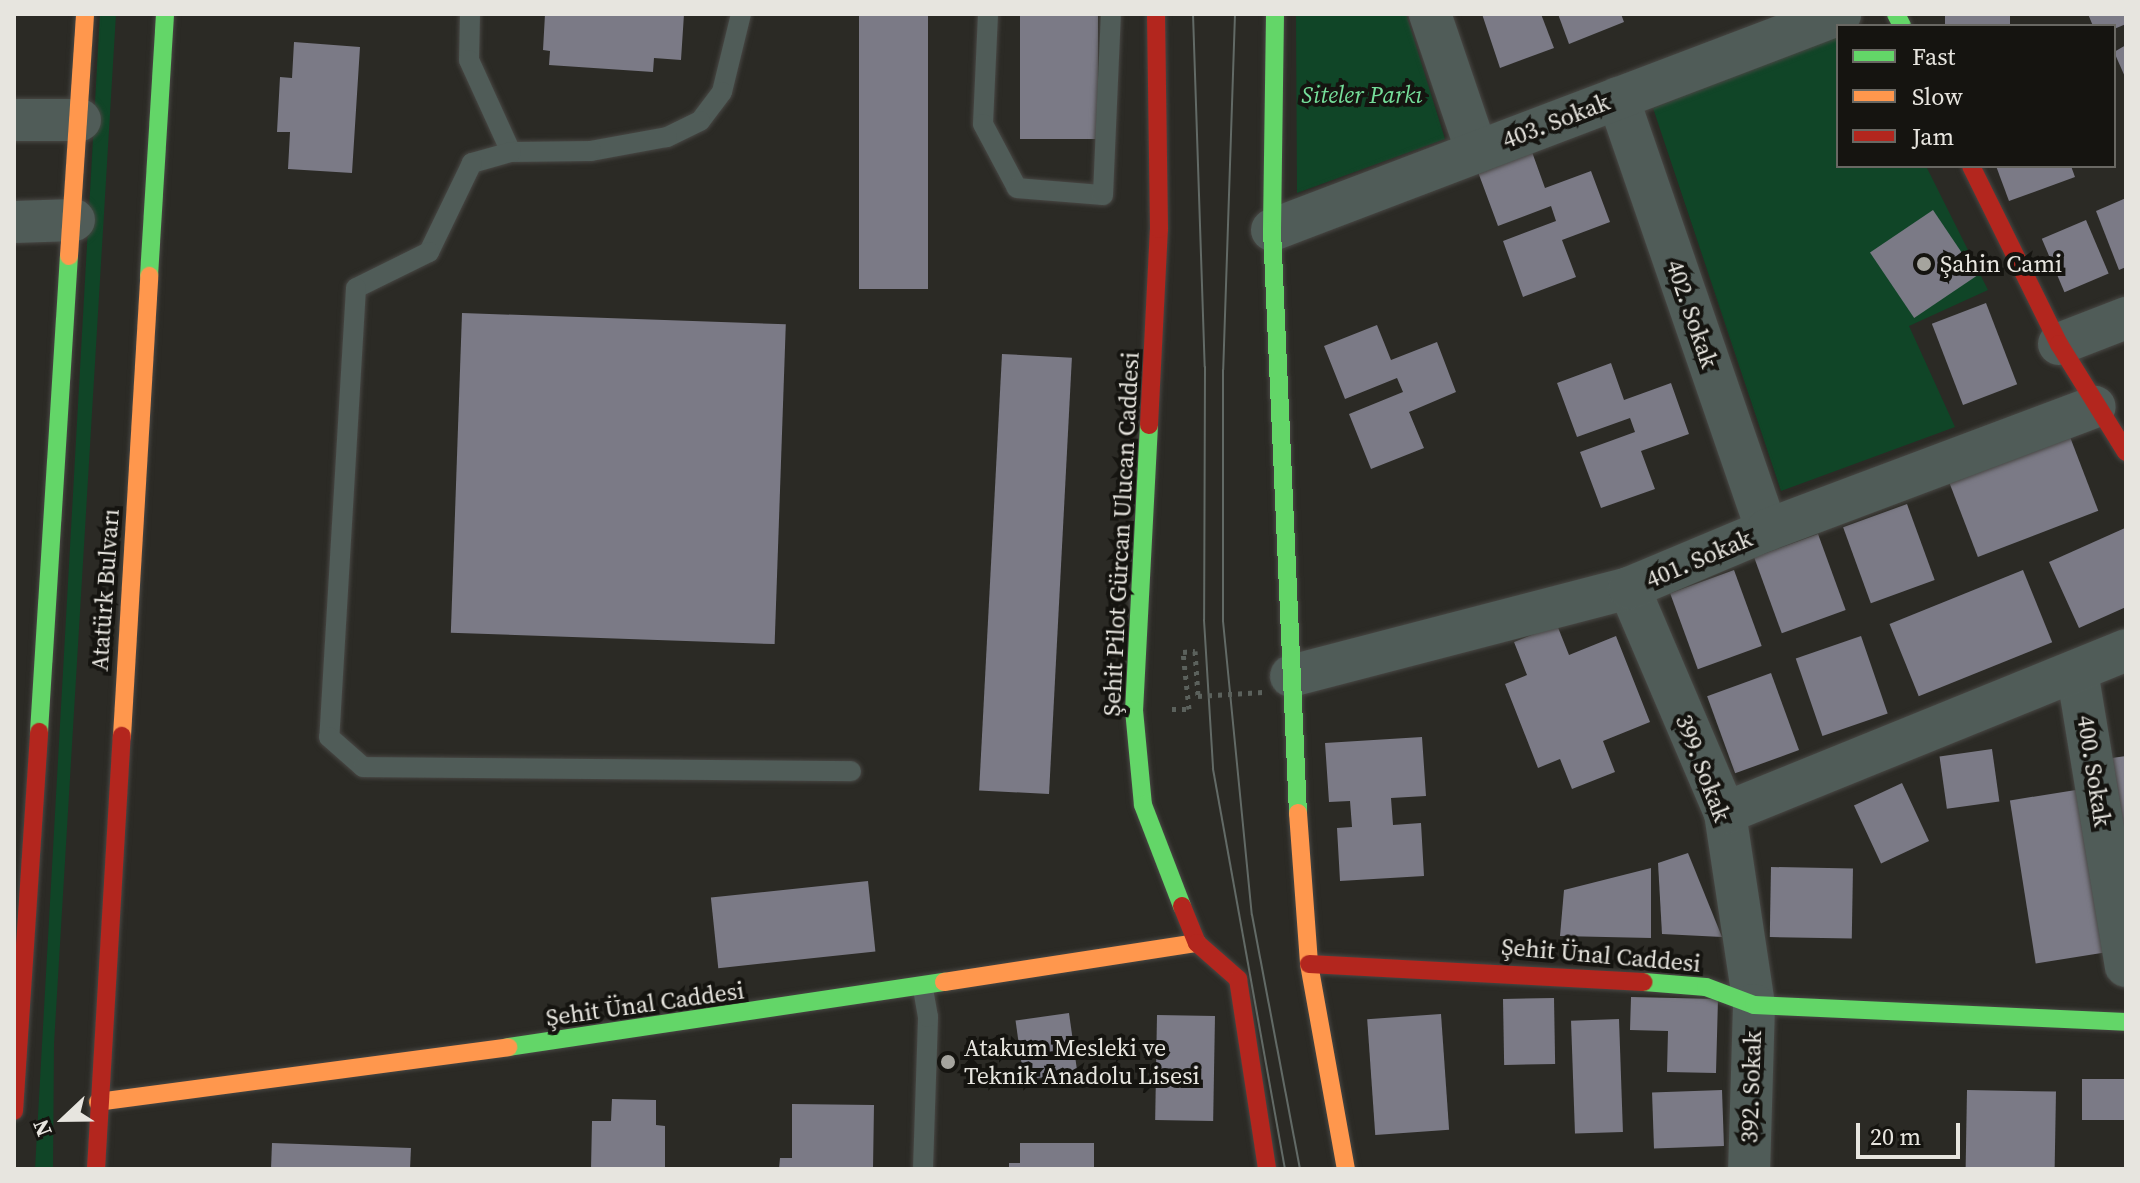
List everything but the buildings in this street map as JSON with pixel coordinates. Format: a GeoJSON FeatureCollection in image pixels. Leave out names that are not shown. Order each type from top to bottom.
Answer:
{"type":"FeatureCollection","features":[{"type":"Feature","properties":{"kind":"main road"},"geometry":{"type":"LineString","coordinates":[[14,1111],[28,706],[74,220],[85,14]]}},
{"type":"Feature","properties":{"kind":"main road","name":"Atatürk Bulvarı"},"geometry":{"type":"LineString","coordinates":[[96,1169],[165,14]]}},
{"type":"Feature","properties":{"kind":"main road","name":"Şehit Pilot Gürcan Ulucan Caddesi"},"geometry":{"type":"LineString","coordinates":[[1156,14],[1159,229],[1134,710],[1143,805],[1197,943],[1238,979],[1267,1169]]}},
{"type":"Feature","properties":{"kind":"main road"},"geometry":{"type":"LineString","coordinates":[[1275,14],[1272,230],[1277,684],[1309,964],[1346,1169]]}},
{"type":"Feature","properties":{"kind":"main road"},"geometry":{"type":"LineString","coordinates":[[1972,168],[2059,344],[2095,407],[2126,452]]}},
{"type":"Feature","properties":{"kind":"main road","name":"Şehit Ünal Caddesi"},"geometry":{"type":"LineString","coordinates":[[98,1102],[923,988],[1197,943]]}},
{"type":"Feature","properties":{"kind":"main road","name":"Şehit Ünal Caddesi"},"geometry":{"type":"LineString","coordinates":[[1309,964],[1450,968],[1706,987],[1754,1005],[2126,1022]]}},
{"type":"Feature","properties":{"kind":"street"},"geometry":{"type":"LineString","coordinates":[[1430,14],[1477,152]]}},
{"type":"Feature","properties":{"kind":"street","name":"403. Sokak"},"geometry":{"type":"LineString","coordinates":[[1272,230],[1840,14]]}},
{"type":"Feature","properties":{"kind":"street","name":"402. Sokak"},"geometry":{"type":"LineString","coordinates":[[1618,98],[1767,530]]}},
{"type":"Feature","properties":{"kind":"street"},"geometry":{"type":"LineString","coordinates":[[14,120],[80,120]]}},
{"type":"Feature","properties":{"kind":"street"},"geometry":{"type":"LineString","coordinates":[[14,222],[74,220]]}},
{"type":"Feature","properties":{"kind":"street"},"geometry":{"type":"LineString","coordinates":[[2059,344],[2126,318]]}},
{"type":"Feature","properties":{"kind":"street","name":"401. Sokak"},"geometry":{"type":"LineString","coordinates":[[1277,684],[1629,588],[1767,530],[2095,407]]}},
{"type":"Feature","properties":{"kind":"street","name":"399. Sokak"},"geometry":{"type":"LineString","coordinates":[[1629,588],[1725,813],[1754,1005]]}},
{"type":"Feature","properties":{"kind":"street"},"geometry":{"type":"LineString","coordinates":[[1725,813],[2126,650]]}},
{"type":"Feature","properties":{"kind":"street","name":"400. Sokak"},"geometry":{"type":"LineString","coordinates":[[2077,671],[2126,966]]}},
{"type":"Feature","properties":{"kind":"street","name":"392. Sokak"},"geometry":{"type":"LineString","coordinates":[[1749,1169],[1754,1005]]}},
{"type":"Feature","properties":{"kind":"lane"},"geometry":{"type":"LineString","coordinates":[[470,14],[469,60],[511,152]]}},
{"type":"Feature","properties":{"kind":"lane"},"geometry":{"type":"LineString","coordinates":[[741,14],[722,92],[700,121],[667,137],[591,151],[511,152],[472,163],[429,252],[356,288],[329,737],[363,767],[851,771]]}},
{"type":"Feature","properties":{"kind":"lane"},"geometry":{"type":"LineString","coordinates":[[988,14],[983,124],[1017,188],[1103,195],[1111,14]]}},
{"type":"Feature","properties":{"kind":"lane"},"geometry":{"type":"LineString","coordinates":[[923,988],[928,1017],[923,1169]]}},
{"type":"Feature","properties":{"kind":"path"},"geometry":{"type":"LineString","coordinates":[[1189,709],[1183,652],[1195,651],[1198,696],[1277,684]]}},
{"type":"Feature","properties":{"kind":"green space"},"geometry":{"type":"Polygon","coordinates":[[[100,14],[116,14],[54,1044],[53,1169],[35,1169],[100,14]]]}},
{"type":"Feature","properties":{"kind":"green space","name":"Siteler Parkı"},"geometry":{"type":"Polygon","coordinates":[[[1296,14],[1406,14],[1445,139],[1297,193],[1296,14]]]}},
{"type":"Feature","properties":{"kind":"green space"},"geometry":{"type":"Polygon","coordinates":[[[1836,37],[1836,168],[1927,168],[1988,290],[1909,326],[1955,427],[1781,491],[1653,108],[1836,37]]]}},
{"type":"Feature","properties":{"kind":"tram line"},"geometry":{"type":"LineString","coordinates":[[1193,14],[1205,367],[1204,620],[1213,769],[1285,1169]]}},
{"type":"Feature","properties":{"kind":"tram line"},"geometry":{"type":"LineString","coordinates":[[1235,14],[1223,370],[1223,621],[1252,915],[1300,1169]]}},
{"type":"Feature","properties":{"kind":"traffic: fast"},"geometry":{"type":"LineString","coordinates":[[149,276],[165,14]]}},
{"type":"Feature","properties":{"kind":"traffic: fast"},"geometry":{"type":"LineString","coordinates":[[1275,14],[1272,230],[1298,813]]}},
{"type":"Feature","properties":{"kind":"traffic: fast"},"geometry":{"type":"LineString","coordinates":[[1896,14],[1901,24]]}},
{"type":"Feature","properties":{"kind":"traffic: fast"},"geometry":{"type":"LineString","coordinates":[[39,732],[69,256]]}},
{"type":"Feature","properties":{"kind":"traffic: fast"},"geometry":{"type":"LineString","coordinates":[[1149,425],[1134,710],[1143,805],[1182,906]]}},
{"type":"Feature","properties":{"kind":"traffic: fast"},"geometry":{"type":"LineString","coordinates":[[508,1047],[944,982]]}},
{"type":"Feature","properties":{"kind":"traffic: fast"},"geometry":{"type":"LineString","coordinates":[[1644,982],[1706,987],[1754,1005],[2126,1022]]}},
{"type":"Feature","properties":{"kind":"traffic: slow"},"geometry":{"type":"LineString","coordinates":[[69,256],[85,14]]}},
{"type":"Feature","properties":{"kind":"traffic: slow"},"geometry":{"type":"LineString","coordinates":[[122,736],[149,276]]}},
{"type":"Feature","properties":{"kind":"traffic: slow"},"geometry":{"type":"LineString","coordinates":[[1298,813],[1309,964],[1346,1169]]}},
{"type":"Feature","properties":{"kind":"traffic: slow"},"geometry":{"type":"LineString","coordinates":[[944,982],[1197,943]]}},
{"type":"Feature","properties":{"kind":"traffic: slow"},"geometry":{"type":"LineString","coordinates":[[98,1102],[508,1047]]}},
{"type":"Feature","properties":{"kind":"traffic: jam"},"geometry":{"type":"LineString","coordinates":[[1149,425],[1159,229],[1156,14]]}},
{"type":"Feature","properties":{"kind":"traffic: jam"},"geometry":{"type":"LineString","coordinates":[[1972,168],[2059,344],[2126,452]]}},
{"type":"Feature","properties":{"kind":"traffic: jam"},"geometry":{"type":"LineString","coordinates":[[14,1111],[39,732]]}},
{"type":"Feature","properties":{"kind":"traffic: jam"},"geometry":{"type":"LineString","coordinates":[[96,1169],[122,736]]}},
{"type":"Feature","properties":{"kind":"traffic: jam"},"geometry":{"type":"LineString","coordinates":[[1182,906],[1197,943],[1238,979],[1267,1169]]}},
{"type":"Feature","properties":{"kind":"traffic: jam"},"geometry":{"type":"LineString","coordinates":[[1309,964],[1644,982]]}},
{"type":"Feature","properties":{"kind":"place","name":"Şahin Cami"},"geometry":{"type":"Point","coordinates":[1924,264]}},
{"type":"Feature","properties":{"kind":"place","name":"Atakum Mesleki ve Teknik Anadolu Lisesi"},"geometry":{"type":"Point","coordinates":[948,1062]}}]}
